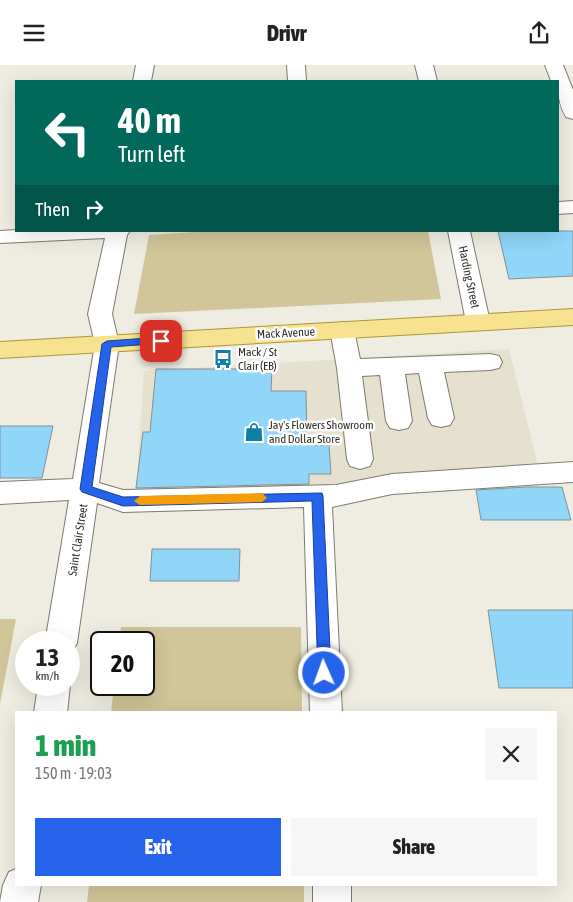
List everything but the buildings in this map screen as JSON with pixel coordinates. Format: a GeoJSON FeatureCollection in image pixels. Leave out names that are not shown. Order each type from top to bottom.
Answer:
{"type":"FeatureCollection","features":[{"type":"Feature","properties":{"kind":"main road","name":"Mack Avenue"},"geometry":{"type":"LineString","coordinates":[[0,350],[573,317]]}},
{"type":"Feature","properties":{"kind":"street"},"geometry":{"type":"LineString","coordinates":[[142,80],[145,65]]}},
{"type":"Feature","properties":{"kind":"street"},"geometry":{"type":"LineString","coordinates":[[296,65],[297,80]]}},
{"type":"Feature","properties":{"kind":"street"},"geometry":{"type":"LineString","coordinates":[[424,65],[428,80]]}},
{"type":"Feature","properties":{"kind":"street"},"geometry":{"type":"LineString","coordinates":[[554,65],[573,113]]}},
{"type":"Feature","properties":{"kind":"street"},"geometry":{"type":"LineString","coordinates":[[559,208],[573,207]]}},
{"type":"Feature","properties":{"kind":"street"},"geometry":{"type":"LineString","coordinates":[[0,237],[98,232]]}},
{"type":"Feature","properties":{"kind":"street","name":"Saint Clair Street"},"geometry":{"type":"LineString","coordinates":[[63,631],[107,344],[100,314],[118,232]]}},
{"type":"Feature","properties":{"kind":"street","name":"Harding Street"},"geometry":{"type":"LineString","coordinates":[[459,232],[478,322]]}},
{"type":"Feature","properties":{"kind":"street"},"geometry":{"type":"LineString","coordinates":[[342,330],[349,368],[360,459]]}},
{"type":"Feature","properties":{"kind":"street"},"geometry":{"type":"LineString","coordinates":[[349,368],[490,362]]}},
{"type":"Feature","properties":{"kind":"street"},"geometry":{"type":"LineString","coordinates":[[430,364],[441,419]]}},
{"type":"Feature","properties":{"kind":"street"},"geometry":{"type":"LineString","coordinates":[[391,366],[399,421]]}},
{"type":"Feature","properties":{"kind":"street"},"geometry":{"type":"LineString","coordinates":[[0,493],[86,489],[123,501],[336,496],[392,484],[573,472]]}},
{"type":"Feature","properties":{"kind":"street"},"geometry":{"type":"LineString","coordinates":[[318,496],[326,711]]}},
{"type":"Feature","properties":{"kind":"street"},"geometry":{"type":"LineString","coordinates":[[50,711],[52,696]]}},
{"type":"Feature","properties":{"kind":"street"},"geometry":{"type":"LineString","coordinates":[[19,902],[22,886]]}},
{"type":"Feature","properties":{"kind":"street"},"geometry":{"type":"LineString","coordinates":[[332,886],[332,902]]}},
{"type":"Feature","properties":{"kind":"shaded area"},"geometry":{"type":"Polygon","coordinates":[[[195,232],[428,232],[441,299],[134,314],[149,235],[195,232]]]}},
{"type":"Feature","properties":{"kind":"shaded area"},"geometry":{"type":"Polygon","coordinates":[[[509,349],[538,465],[340,490],[136,496],[144,371],[509,349]]]}},
{"type":"Feature","properties":{"kind":"shaded area"},"geometry":{"type":"Polygon","coordinates":[[[0,619],[16,619],[0,704],[0,619]]]}},
{"type":"Feature","properties":{"kind":"shaded area"},"geometry":{"type":"Polygon","coordinates":[[[121,627],[301,627],[302,711],[111,711],[113,696],[155,696],[155,631],[120,631],[121,627]]]}},
{"type":"Feature","properties":{"kind":"shaded area"},"geometry":{"type":"Polygon","coordinates":[[[89,886],[304,886],[304,902],[87,902],[89,886]]]}},
{"type":"Feature","properties":{"kind":"slow traffic"},"geometry":{"type":"LineString","coordinates":[[140,501],[262,498]]}},
{"type":"Feature","properties":{"kind":"place","name":"Mack / St Clair (EB)"},"geometry":{"type":"Point","coordinates":[223,359]}},
{"type":"Feature","properties":{"kind":"place","name":"Jay's Flowers Showroom and Dollar Store"},"geometry":{"type":"Point","coordinates":[254,432]}},
{"type":"Feature","properties":{"kind":"route"},"geometry":{"type":"LineString","coordinates":[[161,341],[107,344],[86,489],[123,501],[318,496],[324,673]]}}]}
